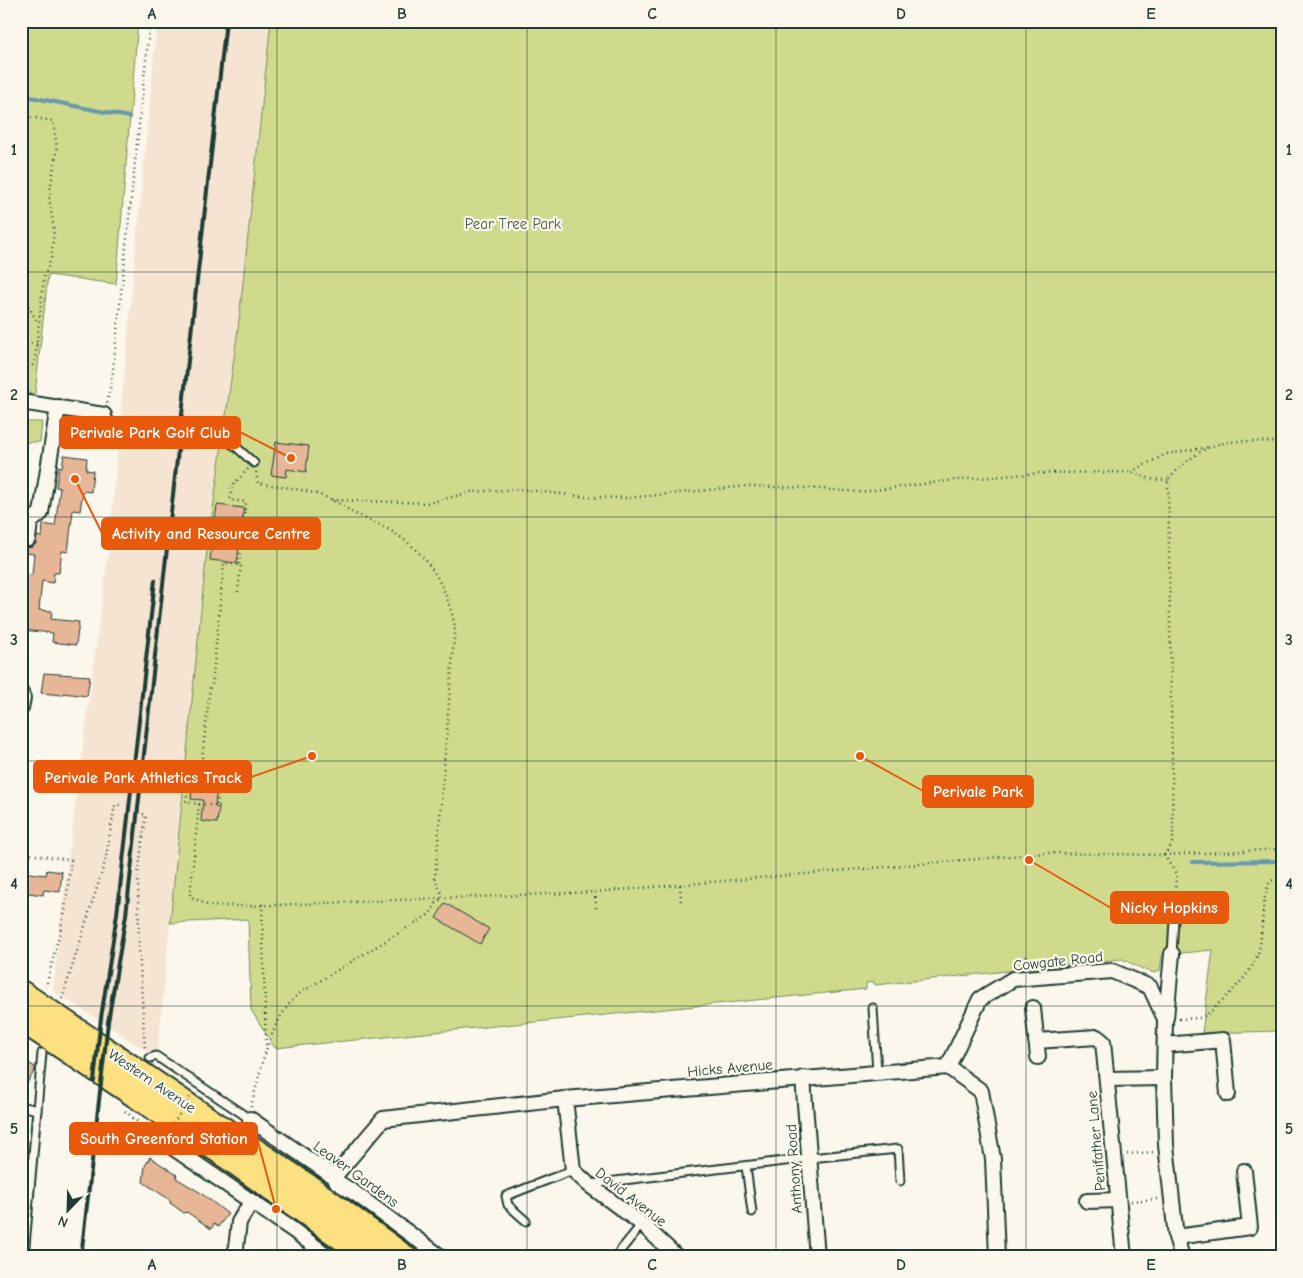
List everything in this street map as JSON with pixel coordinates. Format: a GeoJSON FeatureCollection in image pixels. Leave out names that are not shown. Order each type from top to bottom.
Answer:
{"type":"FeatureCollection","features":[{"type":"Feature","properties":{"kind":"highway","name":"Western Avenue"},"geometry":{"type":"LineString","coordinates":[[21,993],[322,1182],[404,1257]]}},
{"type":"Feature","properties":{"kind":"highway","name":"Western Avenue"},"geometry":{"type":"LineString","coordinates":[[21,1019],[218,1150],[368,1257]]}},
{"type":"Feature","properties":{"kind":"street"},"geometry":{"type":"LineString","coordinates":[[21,402],[104,414]]}},
{"type":"Feature","properties":{"kind":"street"},"geometry":{"type":"LineString","coordinates":[[28,540],[30,522],[41,513],[58,407]]}},
{"type":"Feature","properties":{"kind":"street"},"geometry":{"type":"LineString","coordinates":[[21,694],[21,708]]}},
{"type":"Feature","properties":{"kind":"street","name":"Cowgate Road"},"geometry":{"type":"LineString","coordinates":[[1172,954],[1165,1019],[1164,1078],[1167,1151],[1176,1237],[1182,1257]]}},
{"type":"Feature","properties":{"kind":"street","name":"Cowgate Road"},"geometry":{"type":"LineString","coordinates":[[948,1067],[980,999],[1013,979],[1112,972],[1150,987],[1165,1019]]}},
{"type":"Feature","properties":{"kind":"street"},"geometry":{"type":"LineString","coordinates":[[1033,1008],[1038,1057]]}},
{"type":"Feature","properties":{"kind":"street","name":"Penifather Lane"},"geometry":{"type":"LineString","coordinates":[[1036,1042],[1098,1036],[1103,1042],[1124,1257]]}},
{"type":"Feature","properties":{"kind":"street"},"geometry":{"type":"LineString","coordinates":[[1164,1044],[1223,1040],[1228,1094]]}},
{"type":"Feature","properties":{"kind":"street"},"geometry":{"type":"LineString","coordinates":[[948,1067],[981,1091],[992,1159],[997,1257]]}},
{"type":"Feature","properties":{"kind":"street","name":"Hicks Avenue"},"geometry":{"type":"LineString","coordinates":[[322,1182],[383,1119],[565,1099],[948,1067]]}},
{"type":"Feature","properties":{"kind":"street","name":"Anthony Road"},"geometry":{"type":"LineString","coordinates":[[803,1078],[816,1257]]}},
{"type":"Feature","properties":{"kind":"street","name":"Penifather Lane"},"geometry":{"type":"LineString","coordinates":[[1107,1079],[1164,1078]]}},
{"type":"Feature","properties":{"kind":"street","name":"David Avenue"},"geometry":{"type":"LineString","coordinates":[[565,1099],[573,1170],[588,1184],[642,1224],[677,1257]]}},
{"type":"Feature","properties":{"kind":"street","name":"Leaver Gardens"},"geometry":{"type":"LineString","coordinates":[[251,1114],[322,1182],[337,1182],[441,1257]]}},
{"type":"Feature","properties":{"kind":"street"},"geometry":{"type":"LineString","coordinates":[[169,1140],[251,1202],[329,1257]]}},
{"type":"Feature","properties":{"kind":"street"},"geometry":{"type":"LineString","coordinates":[[1176,1237],[1250,1227],[1244,1171]]}},
{"type":"Feature","properties":{"kind":"street","name":"Penifather Lane"},"geometry":{"type":"LineString","coordinates":[[1087,1201],[1118,1200]]}},
{"type":"Feature","properties":{"kind":"street"},"geometry":{"type":"LineString","coordinates":[[235,1257],[239,1222],[251,1202]]}},
{"type":"Feature","properties":{"kind":"lane"},"geometry":{"type":"LineString","coordinates":[[104,414],[122,431],[135,435],[216,436],[234,445],[254,463]]}},
{"type":"Feature","properties":{"kind":"lane"},"geometry":{"type":"LineString","coordinates":[[1172,954],[1174,920]]}},
{"type":"Feature","properties":{"kind":"lane"},"geometry":{"type":"LineString","coordinates":[[873,1008],[877,1072]]}},
{"type":"Feature","properties":{"kind":"lane"},"geometry":{"type":"LineString","coordinates":[[24,1257],[42,1053]]}},
{"type":"Feature","properties":{"kind":"lane"},"geometry":{"type":"LineString","coordinates":[[147,1056],[156,1056],[251,1114]]}},
{"type":"Feature","properties":{"kind":"lane"},"geometry":{"type":"LineString","coordinates":[[21,1106],[37,1110]]}},
{"type":"Feature","properties":{"kind":"lane"},"geometry":{"type":"LineString","coordinates":[[588,1184],[898,1149],[900,1181]]}},
{"type":"Feature","properties":{"kind":"lane"},"geometry":{"type":"LineString","coordinates":[[746,1166],[752,1212]]}},
{"type":"Feature","properties":{"kind":"lane"},"geometry":{"type":"LineString","coordinates":[[526,1221],[508,1205],[506,1196],[573,1170]]}},
{"type":"Feature","properties":{"kind":"lane"},"geometry":{"type":"LineString","coordinates":[[615,1257],[642,1224]]}},
{"type":"Feature","properties":{"kind":"path"},"geometry":{"type":"LineString","coordinates":[[104,414],[112,379],[150,21]]}},
{"type":"Feature","properties":{"kind":"path"},"geometry":{"type":"LineString","coordinates":[[21,116],[53,121],[58,148],[49,197],[54,232],[51,258],[44,277],[37,344],[33,365],[26,369],[21,369]]}},
{"type":"Feature","properties":{"kind":"path"},"geometry":{"type":"LineString","coordinates":[[21,293],[39,324]]}},
{"type":"Feature","properties":{"kind":"path"},"geometry":{"type":"LineString","coordinates":[[21,342],[37,344]]}},
{"type":"Feature","properties":{"kind":"path"},"geometry":{"type":"LineString","coordinates":[[1131,472],[1166,454],[1227,442],[1282,442]]}},
{"type":"Feature","properties":{"kind":"path"},"geometry":{"type":"LineString","coordinates":[[1164,855],[1173,840],[1168,480],[1181,465],[1211,446]]}},
{"type":"Feature","properties":{"kind":"path"},"geometry":{"type":"LineString","coordinates":[[254,463],[258,483],[313,493],[332,500],[386,528],[413,546],[442,584],[451,605],[455,627],[435,878],[444,897]]}},
{"type":"Feature","properties":{"kind":"path"},"geometry":{"type":"LineString","coordinates":[[238,592],[246,502],[230,500],[230,492],[232,486],[254,463]]}},
{"type":"Feature","properties":{"kind":"path"},"geometry":{"type":"LineString","coordinates":[[332,500],[428,503],[471,492],[520,489],[586,497],[627,498],[748,486],[860,492],[955,480],[1031,474],[1131,472],[1150,479],[1168,480]]}},
{"type":"Feature","properties":{"kind":"path"},"geometry":{"type":"LineString","coordinates":[[201,768],[210,687],[212,686],[224,563],[239,565]]}},
{"type":"Feature","properties":{"kind":"path"},"geometry":{"type":"LineString","coordinates":[[191,767],[201,768],[221,770],[218,806],[186,802],[191,767]]}},
{"type":"Feature","properties":{"kind":"path"},"geometry":{"type":"LineString","coordinates":[[199,804],[190,896],[209,906],[594,892],[1037,854],[1164,855],[1282,849]]}},
{"type":"Feature","properties":{"kind":"path"},"geometry":{"type":"LineString","coordinates":[[62,999],[105,862],[115,805],[122,805]]}},
{"type":"Feature","properties":{"kind":"path"},"geometry":{"type":"LineString","coordinates":[[143,814],[146,815],[138,873],[139,946],[147,1056]]}},
{"type":"Feature","properties":{"kind":"path"},"geometry":{"type":"LineString","coordinates":[[21,853],[71,860],[65,911],[46,989]]}},
{"type":"Feature","properties":{"kind":"path"},"geometry":{"type":"LineString","coordinates":[[1164,855],[1177,875],[1172,904],[1174,920]]}},
{"type":"Feature","properties":{"kind":"path"},"geometry":{"type":"LineString","coordinates":[[1165,1019],[1201,1018],[1209,1013],[1250,971],[1259,950],[1265,891],[1270,881],[1282,878]]}},
{"type":"Feature","properties":{"kind":"path"},"geometry":{"type":"LineString","coordinates":[[680,885],[681,902]]}},
{"type":"Feature","properties":{"kind":"path"},"geometry":{"type":"LineString","coordinates":[[594,892],[596,908]]}},
{"type":"Feature","properties":{"kind":"path"},"geometry":{"type":"LineString","coordinates":[[266,1047],[289,1002],[430,914],[437,902],[444,897]]}},
{"type":"Feature","properties":{"kind":"path"},"geometry":{"type":"LineString","coordinates":[[251,1114],[266,1047],[262,904]]}},
{"type":"Feature","properties":{"kind":"path"},"geometry":{"type":"LineString","coordinates":[[169,1140],[192,1094]]}},
{"type":"Feature","properties":{"kind":"path"},"geometry":{"type":"LineString","coordinates":[[133,1118],[147,1130],[150,1128]]}},
{"type":"Feature","properties":{"kind":"path"},"geometry":{"type":"LineString","coordinates":[[1113,1155],[1167,1151]]}},
{"type":"Feature","properties":{"kind":"path"},"geometry":{"type":"LineString","coordinates":[[1118,1200],[1123,1202],[1172,1198]]}},
{"type":"Feature","properties":{"kind":"shaded area"},"geometry":{"type":"Polygon","coordinates":[[[157,21],[271,21],[238,329],[226,420],[198,426],[159,427],[120,420],[157,21]]]}},
{"type":"Feature","properties":{"kind":"shaded area"},"geometry":{"type":"Polygon","coordinates":[[[118,445],[222,449],[206,559],[157,1057],[53,991],[60,923],[109,547],[118,445]]]}},
{"type":"Feature","properties":{"kind":"green space"},"geometry":{"type":"Polygon","coordinates":[[[21,21],[138,21],[116,284],[48,275],[35,394],[21,392],[21,21]]]}},
{"type":"Feature","properties":{"kind":"green space","name":"Pear Tree Park"},"geometry":{"type":"Polygon","coordinates":[[[271,21],[1282,21],[1282,1029],[1280,1031],[1202,1033],[1213,950],[1162,955],[1160,970],[1155,973],[1122,959],[875,985],[874,982],[866,983],[866,989],[275,1048],[251,1010],[248,919],[170,923],[206,559],[238,329],[271,21]]]}},
{"type":"Feature","properties":{"kind":"green space"},"geometry":{"type":"Polygon","coordinates":[[[21,422],[42,422],[40,442],[21,442],[21,422]]]}},
{"type":"Feature","properties":{"kind":"green space"},"geometry":{"type":"Polygon","coordinates":[[[180,1138],[270,1200],[267,1205],[180,1146],[178,1143],[180,1138]]]}},
{"type":"Feature","properties":{"kind":"building"},"geometry":{"type":"Polygon","coordinates":[[[276,442],[309,446],[306,472],[287,469],[286,477],[271,475],[276,442]]]}},
{"type":"Feature","properties":{"kind":"building"},"geometry":{"type":"Polygon","coordinates":[[[64,455],[87,458],[86,470],[93,471],[91,492],[83,491],[80,511],[73,510],[68,552],[62,551],[59,573],[54,573],[53,583],[42,581],[39,610],[52,611],[51,619],[79,622],[76,645],[52,642],[53,633],[21,630],[21,593],[23,594],[26,574],[32,575],[34,554],[21,552],[21,544],[26,548],[32,547],[36,544],[37,536],[42,537],[43,524],[55,526],[60,488],[56,487],[59,466],[62,467],[64,455]]]}},
{"type":"Feature","properties":{"kind":"building"},"geometry":{"type":"Polygon","coordinates":[[[217,505],[244,508],[237,563],[210,560],[217,505]]]}},
{"type":"Feature","properties":{"kind":"building"},"geometry":{"type":"Polygon","coordinates":[[[44,673],[90,676],[87,696],[41,693],[44,673]]]}},
{"type":"Feature","properties":{"kind":"building"},"geometry":{"type":"Polygon","coordinates":[[[194,770],[218,772],[215,807],[219,808],[217,823],[201,821],[203,800],[191,799],[194,770]]]}},
{"type":"Feature","properties":{"kind":"building"},"geometry":{"type":"Polygon","coordinates":[[[47,870],[62,872],[60,892],[44,890],[43,895],[21,892],[21,872],[46,875],[47,870]]]}},
{"type":"Feature","properties":{"kind":"building"},"geometry":{"type":"Polygon","coordinates":[[[445,903],[489,929],[480,944],[436,918],[445,903]]]}},
{"type":"Feature","properties":{"kind":"building"},"geometry":{"type":"Polygon","coordinates":[[[21,1058],[35,1067],[35,1070],[21,1093],[21,1058]]]}},
{"type":"Feature","properties":{"kind":"building"},"geometry":{"type":"Polygon","coordinates":[[[150,1157],[177,1175],[176,1178],[201,1193],[228,1214],[218,1227],[214,1224],[211,1229],[187,1212],[184,1213],[170,1203],[170,1200],[143,1182],[145,1166],[150,1157]]]}},
{"type":"Feature","properties":{"kind":"waterway"},"geometry":{"type":"LineString","coordinates":[[21,95],[129,117]]}},
{"type":"Feature","properties":{"kind":"waterway"},"geometry":{"type":"LineString","coordinates":[[1193,862],[1282,861]]}},
{"type":"Feature","properties":{"kind":"railway"},"geometry":{"type":"LineString","coordinates":[[81,1257],[108,1022],[126,915],[226,21]]}},
{"type":"Feature","properties":{"kind":"railway"},"geometry":{"type":"LineString","coordinates":[[94,1081],[101,1018],[117,914],[155,580]]}},
{"type":"Feature","properties":{"kind":"place","name":"Perivale Park Golf Club"},"geometry":{"type":"Point","coordinates":[291,458]}},
{"type":"Feature","properties":{"kind":"place","name":"Activity and Resource Centre"},"geometry":{"type":"Point","coordinates":[75,479]}},
{"type":"Feature","properties":{"kind":"place","name":"Perivale Park Athletics Track"},"geometry":{"type":"Point","coordinates":[312,756]}},
{"type":"Feature","properties":{"kind":"place","name":"Perivale Park"},"geometry":{"type":"Point","coordinates":[860,756]}},
{"type":"Feature","properties":{"kind":"place","name":"Nicky Hopkins"},"geometry":{"type":"Point","coordinates":[1029,860]}},
{"type":"Feature","properties":{"kind":"place","name":"South Greenford Station"},"geometry":{"type":"Point","coordinates":[276,1209]}}]}
